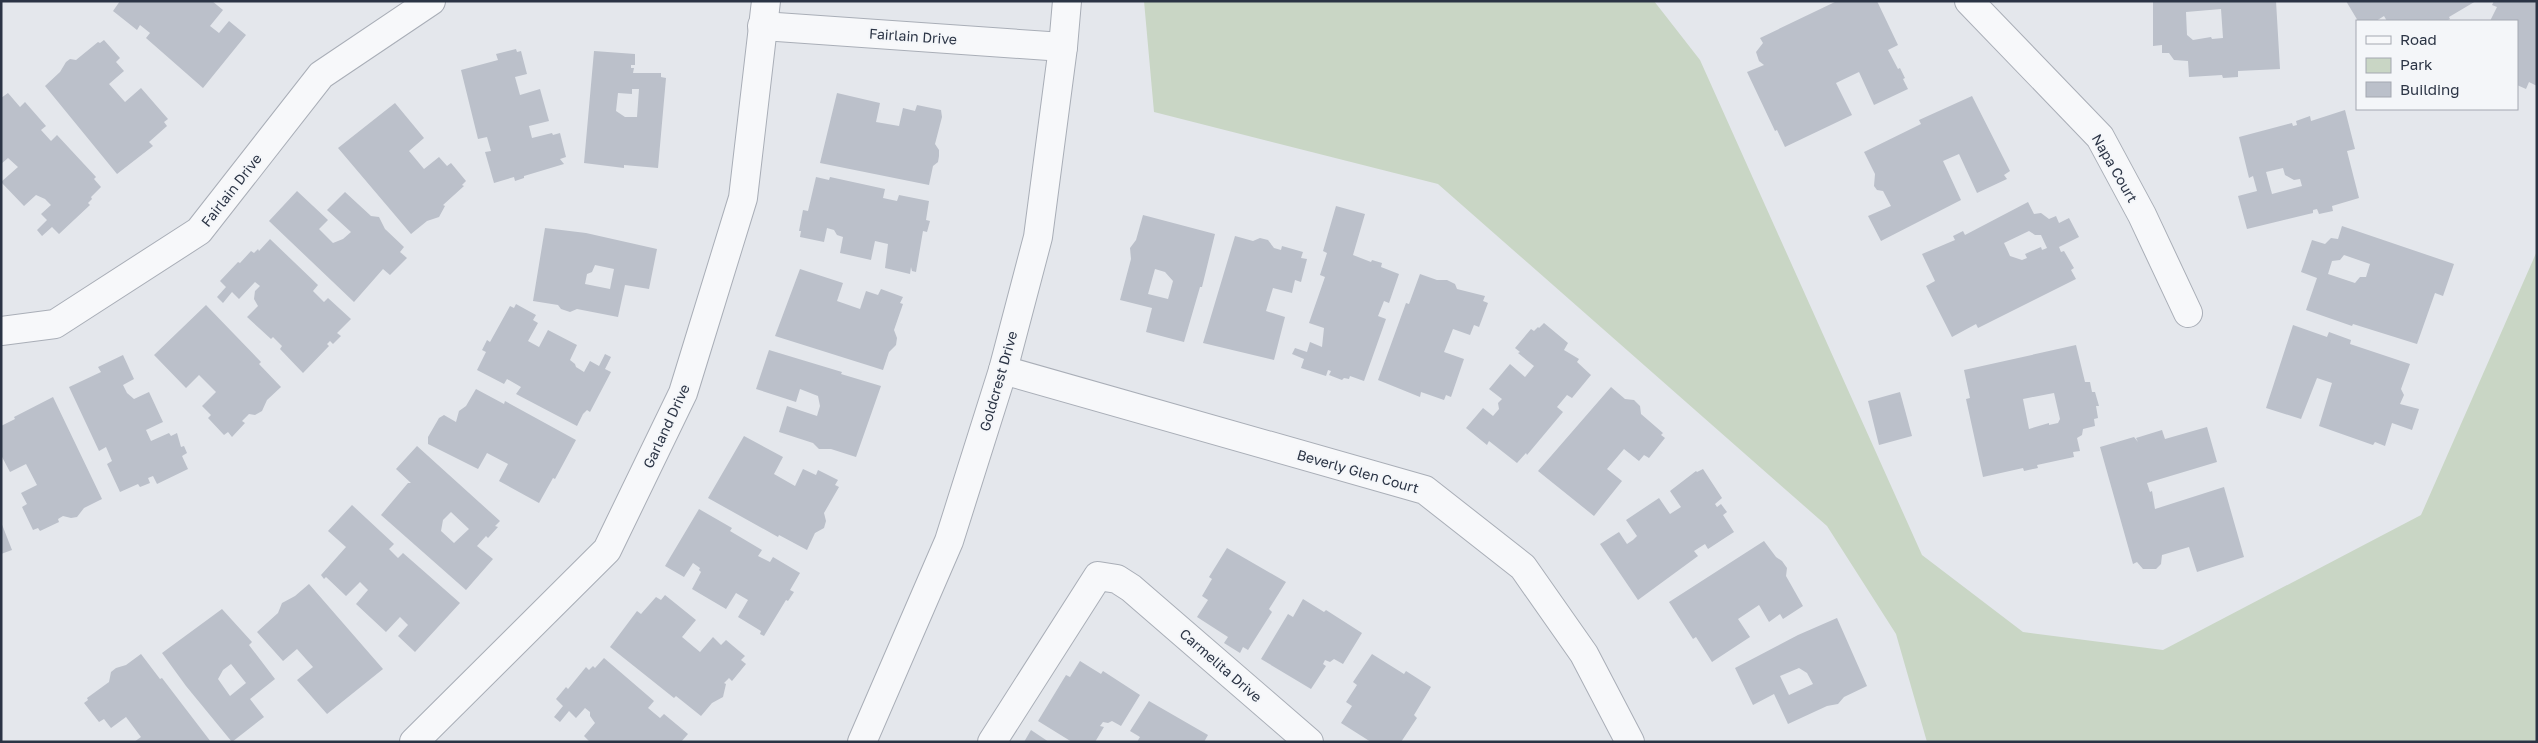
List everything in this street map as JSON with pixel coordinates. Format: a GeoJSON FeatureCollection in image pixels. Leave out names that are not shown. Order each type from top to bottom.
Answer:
{"type":"FeatureCollection","features":[{"type":"Feature","properties":{"kind":"street","name":"Fairlain Drive"},"geometry":{"type":"LineString","coordinates":[[1,331],[55,324],[199,231],[321,75],[431,1]]}},
{"type":"Feature","properties":{"kind":"street","name":"Goldcrest Drive"},"geometry":{"type":"LineString","coordinates":[[862,742],[949,541],[1003,370],[1038,237],[1063,47],[1067,1]]}},
{"type":"Feature","properties":{"kind":"street","name":"Napa Court"},"geometry":{"type":"LineString","coordinates":[[1969,1],[2100,137],[2142,215],[2188,313]]}},
{"type":"Feature","properties":{"kind":"street","name":"Fairlain Drive"},"geometry":{"type":"LineString","coordinates":[[764,14],[1063,47]]}},
{"type":"Feature","properties":{"kind":"street","name":"Garland Drive"},"geometry":{"type":"LineString","coordinates":[[414,742],[607,550],[683,393],[743,198],[764,14]]}},
{"type":"Feature","properties":{"kind":"street","name":"Beverly Glen Court"},"geometry":{"type":"LineString","coordinates":[[1003,370],[1424,490],[1523,567],[1584,654],[1630,742]]}},
{"type":"Feature","properties":{"kind":"street","name":"Carmelita Drive"},"geometry":{"type":"LineString","coordinates":[[992,742],[1098,576],[1117,578],[1132,588],[1309,742]]}},
{"type":"Feature","properties":{"kind":"green space"},"geometry":{"type":"Polygon","coordinates":[[[1144,1],[1654,1],[1700,60],[1922,555],[2023,632],[2163,650],[2421,515],[2537,251],[2537,742],[1927,742],[1896,634],[1827,526],[1438,184],[1154,112],[1144,1]]]}},
{"type":"Feature","properties":{"kind":"building"},"geometry":{"type":"Polygon","coordinates":[[[120,1],[212,1],[223,10],[210,26],[219,33],[229,21],[246,35],[203,88],[146,38],[150,33],[140,25],[137,30],[113,11],[120,1]]]}},
{"type":"Feature","properties":{"kind":"building"},"geometry":{"type":"Polygon","coordinates":[[[1837,1],[1877,1],[1898,45],[1888,50],[1898,69],[1900,68],[1908,89],[1874,105],[1859,72],[1836,83],[1852,115],[1785,147],[1777,130],[1775,131],[1747,72],[1764,65],[1759,61],[1756,52],[1763,43],[1760,38],[1837,1]]]}},
{"type":"Feature","properties":{"kind":"building"},"geometry":{"type":"Polygon","coordinates":[[[2153,1],[2276,1],[2280,69],[2238,71],[2238,77],[2223,78],[2222,75],[2189,77],[2188,61],[2174,60],[2169,53],[2162,53],[2162,45],[2153,46],[2153,1]],[[2221,9],[2186,12],[2187,35],[2193,40],[2211,37],[2212,39],[2223,38],[2221,9]]]}},
{"type":"Feature","properties":{"kind":"building"},"geometry":{"type":"Polygon","coordinates":[[[2346,1],[2476,1],[2449,17],[2450,19],[2448,20],[2386,20],[2384,16],[2378,20],[2357,20],[2346,1]]]}},
{"type":"Feature","properties":{"kind":"building"},"geometry":{"type":"Polygon","coordinates":[[[2494,1],[2537,1],[2537,86],[2529,82],[2526,89],[2518,85],[2518,20],[2490,20],[2497,7],[2492,5],[2494,1]]]}},
{"type":"Feature","properties":{"kind":"building"},"geometry":{"type":"Polygon","coordinates":[[[104,40],[120,58],[116,62],[124,71],[109,84],[125,102],[141,88],[168,119],[164,122],[167,126],[149,142],[153,146],[117,174],[45,86],[60,72],[66,62],[70,59],[76,60],[98,42],[100,43],[104,40]]]}},
{"type":"Feature","properties":{"kind":"building"},"geometry":{"type":"Polygon","coordinates":[[[516,49],[517,52],[521,51],[527,74],[515,77],[520,95],[540,89],[549,121],[529,126],[532,138],[560,133],[566,157],[560,159],[564,164],[524,176],[524,178],[515,181],[514,177],[494,183],[485,152],[491,151],[487,137],[478,139],[461,70],[498,60],[496,54],[516,49]]]}},
{"type":"Feature","properties":{"kind":"building"},"geometry":{"type":"Polygon","coordinates":[[[594,51],[635,54],[635,65],[631,65],[631,68],[634,68],[633,73],[661,73],[661,77],[666,78],[658,168],[624,165],[624,168],[584,163],[594,51]],[[632,89],[632,94],[618,93],[616,111],[625,117],[637,117],[639,89],[632,89]]]}},
{"type":"Feature","properties":{"kind":"building"},"geometry":{"type":"Polygon","coordinates":[[[8,93],[20,107],[25,102],[46,126],[41,130],[51,141],[57,135],[96,177],[94,179],[101,187],[91,197],[92,199],[88,203],[90,205],[59,234],[52,227],[42,236],[37,230],[47,220],[41,214],[51,205],[45,199],[36,195],[24,206],[1,182],[18,167],[8,158],[1,164],[1,98],[8,93]]]}},
{"type":"Feature","properties":{"kind":"building"},"geometry":{"type":"Polygon","coordinates":[[[837,93],[880,103],[876,122],[899,126],[903,108],[915,111],[917,105],[941,110],[942,117],[935,144],[939,150],[939,156],[938,162],[933,166],[929,185],[820,163],[837,93]]]}},
{"type":"Feature","properties":{"kind":"building"},"geometry":{"type":"Polygon","coordinates":[[[1972,96],[2010,171],[2004,175],[2007,179],[1977,193],[1959,154],[1943,161],[1961,200],[1881,241],[1868,216],[1891,206],[1883,191],[1877,190],[1874,186],[1875,174],[1864,152],[1921,124],[1919,120],[1972,96]]]}},
{"type":"Feature","properties":{"kind":"building"},"geometry":{"type":"Polygon","coordinates":[[[395,103],[424,138],[409,151],[424,169],[439,157],[447,166],[451,163],[466,181],[462,185],[464,186],[443,205],[445,206],[439,217],[427,221],[411,234],[338,148],[395,103]]]}},
{"type":"Feature","properties":{"kind":"building"},"geometry":{"type":"Polygon","coordinates":[[[2345,110],[2355,149],[2347,151],[2359,198],[2332,206],[2333,211],[2319,214],[2317,209],[2313,210],[2313,213],[2247,229],[2238,196],[2257,191],[2253,176],[2249,178],[2239,137],[2292,123],[2293,126],[2297,125],[2296,121],[2310,116],[2311,121],[2345,110]],[[2283,168],[2266,172],[2272,194],[2302,186],[2300,179],[2294,180],[2285,175],[2283,168]]]}},
{"type":"Feature","properties":{"kind":"building"},"geometry":{"type":"Polygon","coordinates":[[[816,177],[829,180],[830,177],[885,189],[883,198],[897,201],[899,195],[929,201],[926,220],[930,221],[927,232],[923,231],[916,272],[912,271],[911,267],[910,274],[885,268],[888,244],[875,241],[871,260],[840,253],[843,237],[837,235],[834,230],[827,228],[824,242],[800,237],[801,231],[799,231],[803,210],[808,211],[816,177]]]}},
{"type":"Feature","properties":{"kind":"building"},"geometry":{"type":"Polygon","coordinates":[[[297,191],[328,220],[319,229],[333,243],[343,239],[351,232],[327,210],[345,192],[371,216],[379,217],[385,229],[404,247],[400,252],[407,258],[390,275],[383,269],[354,302],[269,221],[297,191]]]}},
{"type":"Feature","properties":{"kind":"building"},"geometry":{"type":"Polygon","coordinates":[[[2028,202],[2034,214],[2041,213],[2049,219],[2056,216],[2059,223],[2069,218],[2079,237],[2059,247],[2061,252],[2064,251],[2074,268],[2071,270],[2076,279],[1978,328],[1976,324],[1952,337],[1926,286],[1935,281],[1922,254],[1955,240],[1953,236],[1963,231],[1965,235],[2028,202]],[[2029,231],[2004,243],[2010,256],[2022,260],[2027,258],[2025,254],[2041,247],[2042,250],[2047,248],[2041,235],[2035,235],[2029,231]]]}},
{"type":"Feature","properties":{"kind":"building"},"geometry":{"type":"Polygon","coordinates":[[[1336,206],[1365,214],[1353,255],[1371,262],[1372,260],[1382,263],[1381,267],[1399,274],[1389,303],[1384,301],[1378,316],[1386,319],[1364,381],[1350,376],[1349,379],[1344,378],[1342,380],[1329,375],[1331,371],[1328,370],[1326,376],[1301,368],[1304,359],[1292,354],[1295,348],[1307,352],[1310,342],[1322,347],[1324,328],[1309,323],[1325,277],[1320,275],[1327,253],[1323,251],[1336,206]]]}},
{"type":"Feature","properties":{"kind":"building"},"geometry":{"type":"Polygon","coordinates":[[[1143,215],[1215,234],[1202,287],[1200,287],[1184,342],[1146,332],[1152,308],[1120,300],[1131,259],[1130,248],[1136,240],[1143,215]],[[1155,269],[1148,294],[1168,299],[1173,281],[1165,272],[1155,269]]]}},
{"type":"Feature","properties":{"kind":"building"},"geometry":{"type":"Polygon","coordinates":[[[2342,226],[2454,264],[2443,296],[2435,293],[2417,344],[2353,324],[2352,326],[2306,310],[2317,278],[2301,272],[2312,240],[2325,244],[2331,238],[2338,239],[2342,226]],[[2344,255],[2340,260],[2332,261],[2328,274],[2355,283],[2360,277],[2366,277],[2370,264],[2344,255]]]}},
{"type":"Feature","properties":{"kind":"building"},"geometry":{"type":"Polygon","coordinates":[[[545,228],[586,233],[657,249],[649,289],[625,285],[618,317],[577,309],[570,312],[561,309],[558,305],[533,301],[545,228]],[[595,265],[592,272],[587,274],[585,284],[610,289],[614,269],[595,265]]]}},
{"type":"Feature","properties":{"kind":"building"},"geometry":{"type":"Polygon","coordinates":[[[1235,236],[1253,241],[1260,238],[1268,240],[1274,248],[1281,250],[1282,246],[1303,252],[1301,258],[1307,259],[1301,282],[1295,280],[1292,293],[1273,288],[1266,311],[1285,317],[1274,360],[1203,343],[1235,236]]]}},
{"type":"Feature","properties":{"kind":"building"},"geometry":{"type":"Polygon","coordinates":[[[270,239],[318,285],[313,291],[324,302],[328,298],[351,319],[337,333],[341,336],[333,344],[330,341],[327,344],[329,346],[303,373],[280,349],[282,346],[273,337],[271,339],[247,317],[258,306],[254,299],[255,291],[260,286],[255,282],[239,299],[232,292],[223,303],[217,297],[226,287],[220,281],[251,251],[254,253],[258,249],[259,251],[270,239]]]}},
{"type":"Feature","properties":{"kind":"building"},"geometry":{"type":"Polygon","coordinates":[[[800,269],[843,283],[837,301],[860,309],[866,291],[878,295],[881,289],[903,297],[900,303],[903,304],[894,330],[897,338],[896,345],[889,352],[883,370],[775,336],[800,269]]]}},
{"type":"Feature","properties":{"kind":"building"},"geometry":{"type":"Polygon","coordinates":[[[1420,274],[1437,280],[1447,280],[1455,284],[1457,289],[1485,296],[1483,301],[1488,303],[1479,327],[1474,325],[1470,335],[1453,329],[1444,352],[1464,359],[1451,397],[1446,395],[1444,400],[1421,392],[1420,397],[1378,380],[1406,303],[1409,304],[1420,274]]]}},
{"type":"Feature","properties":{"kind":"building"},"geometry":{"type":"Polygon","coordinates":[[[516,304],[536,315],[533,320],[538,323],[528,341],[539,347],[548,330],[577,345],[570,360],[584,372],[590,361],[599,366],[605,354],[611,357],[605,369],[611,372],[590,412],[587,410],[583,414],[577,426],[516,394],[521,387],[507,379],[504,384],[477,370],[486,352],[482,350],[487,340],[490,342],[510,306],[514,308],[516,304]]]}},
{"type":"Feature","properties":{"kind":"building"},"geometry":{"type":"Polygon","coordinates":[[[206,305],[261,362],[259,364],[281,387],[267,400],[262,411],[255,415],[249,414],[242,421],[245,423],[232,437],[228,432],[224,435],[208,418],[211,415],[202,406],[216,392],[199,375],[186,388],[154,355],[206,305]]]}},
{"type":"Feature","properties":{"kind":"building"},"geometry":{"type":"Polygon","coordinates":[[[1544,323],[1568,343],[1564,350],[1579,359],[1577,362],[1591,375],[1572,398],[1567,395],[1557,407],[1563,412],[1527,455],[1526,453],[1517,463],[1489,441],[1487,445],[1466,428],[1483,408],[1493,416],[1499,409],[1498,403],[1502,399],[1489,389],[1510,364],[1525,377],[1534,366],[1518,353],[1520,352],[1515,348],[1531,329],[1534,331],[1544,323]]]}},
{"type":"Feature","properties":{"kind":"building"},"geometry":{"type":"Polygon","coordinates":[[[2293,325],[2327,337],[2329,332],[2351,340],[2350,344],[2410,364],[2401,389],[2404,395],[2400,404],[2419,409],[2412,430],[2392,423],[2385,446],[2375,442],[2373,445],[2319,426],[2332,383],[2317,378],[2301,419],[2266,408],[2293,325]]]}},
{"type":"Feature","properties":{"kind":"building"},"geometry":{"type":"Polygon","coordinates":[[[2076,345],[2085,382],[2090,382],[2092,392],[2095,392],[2099,406],[2096,406],[2098,418],[2094,419],[2095,426],[2083,429],[2082,435],[2077,438],[2080,451],[2073,452],[2074,457],[2037,465],[2038,468],[2024,471],[2023,468],[1983,477],[1966,399],[1970,398],[1964,370],[2076,345]],[[2054,393],[2023,399],[2029,429],[2049,423],[2049,425],[2058,423],[2060,419],[2054,393]]]}},
{"type":"Feature","properties":{"kind":"building"},"geometry":{"type":"Polygon","coordinates":[[[769,350],[881,386],[856,457],[831,449],[819,449],[813,443],[779,432],[787,406],[817,416],[820,406],[818,396],[800,389],[796,402],[756,389],[769,350]]]}},
{"type":"Feature","properties":{"kind":"building"},"geometry":{"type":"Polygon","coordinates":[[[123,355],[134,379],[123,385],[127,393],[134,399],[149,392],[163,422],[146,430],[151,441],[169,433],[171,436],[177,433],[181,447],[184,446],[187,453],[182,456],[188,469],[157,484],[153,476],[148,478],[150,483],[140,487],[138,484],[120,492],[107,464],[112,461],[106,447],[99,451],[69,387],[101,372],[98,367],[123,355]]]}},
{"type":"Feature","properties":{"kind":"building"},"geometry":{"type":"Polygon","coordinates":[[[1611,387],[1625,399],[1634,400],[1640,406],[1641,414],[1663,433],[1661,435],[1665,438],[1649,458],[1644,455],[1639,461],[1624,449],[1607,469],[1622,481],[1594,516],[1538,471],[1611,387]]]}},
{"type":"Feature","properties":{"kind":"building"},"geometry":{"type":"Polygon","coordinates":[[[476,389],[504,404],[505,401],[576,440],[555,479],[553,478],[539,503],[499,481],[508,464],[487,453],[478,469],[428,444],[428,437],[439,418],[444,415],[456,422],[459,411],[466,406],[476,389]]]}},
{"type":"Feature","properties":{"kind":"building"},"geometry":{"type":"Polygon","coordinates":[[[1900,392],[1912,436],[1879,445],[1868,401],[1900,392]]]}},
{"type":"Feature","properties":{"kind":"building"},"geometry":{"type":"Polygon","coordinates":[[[53,397],[102,499],[84,508],[77,517],[63,516],[58,519],[59,522],[40,531],[38,528],[33,530],[22,507],[27,504],[21,493],[37,485],[26,464],[10,472],[1,455],[1,426],[15,419],[14,417],[53,397]]]}},
{"type":"Feature","properties":{"kind":"building"},"geometry":{"type":"Polygon","coordinates":[[[2207,427],[2217,462],[2147,483],[2150,492],[2152,491],[2155,509],[2224,487],[2244,557],[2197,572],[2189,547],[2162,555],[2161,564],[2156,569],[2143,569],[2137,562],[2133,564],[2100,447],[2134,437],[2138,442],[2136,438],[2162,430],[2165,439],[2207,427]]]}},
{"type":"Feature","properties":{"kind":"building"},"geometry":{"type":"Polygon","coordinates":[[[744,436],[783,457],[774,474],[795,486],[803,469],[816,475],[818,470],[838,480],[835,485],[839,487],[824,513],[826,521],[824,528],[815,533],[807,550],[779,535],[778,537],[708,498],[744,436]]]}},
{"type":"Feature","properties":{"kind":"building"},"geometry":{"type":"Polygon","coordinates":[[[417,446],[500,521],[495,526],[498,527],[488,538],[486,536],[477,546],[493,559],[466,590],[381,515],[408,483],[411,483],[396,469],[417,446]],[[451,512],[443,520],[441,531],[454,543],[469,529],[451,512]]]}},
{"type":"Feature","properties":{"kind":"building"},"geometry":{"type":"Polygon","coordinates":[[[1703,469],[1722,498],[1715,504],[1717,507],[1721,504],[1727,512],[1723,515],[1734,532],[1708,549],[1705,544],[1694,551],[1698,556],[1638,600],[1600,544],[1619,532],[1627,544],[1633,540],[1637,536],[1626,520],[1659,498],[1670,514],[1681,507],[1670,491],[1696,471],[1703,469]]]}},
{"type":"Feature","properties":{"kind":"building"},"geometry":{"type":"Polygon","coordinates":[[[352,505],[394,544],[389,549],[398,558],[403,553],[460,603],[415,652],[398,636],[408,625],[400,617],[386,632],[356,604],[368,590],[360,582],[346,596],[326,577],[324,579],[321,575],[346,547],[328,531],[352,505]]]}},
{"type":"Feature","properties":{"kind":"building"},"geometry":{"type":"Polygon","coordinates":[[[699,509],[732,528],[730,531],[762,550],[758,556],[770,562],[773,557],[800,573],[790,590],[794,592],[788,601],[786,600],[764,636],[760,634],[761,631],[738,617],[748,600],[736,593],[726,609],[692,589],[701,572],[700,568],[693,563],[684,577],[665,566],[699,509]]]}},
{"type":"Feature","properties":{"kind":"building"},"geometry":{"type":"Polygon","coordinates":[[[1,522],[12,550],[1,554],[1,522]]]}},
{"type":"Feature","properties":{"kind":"building"},"geometry":{"type":"Polygon","coordinates":[[[1764,541],[1787,568],[1786,576],[1803,606],[1783,619],[1780,614],[1769,622],[1759,605],[1738,619],[1750,637],[1712,662],[1696,637],[1693,639],[1669,602],[1764,541]]]}},
{"type":"Feature","properties":{"kind":"building"},"geometry":{"type":"Polygon","coordinates":[[[1227,548],[1286,582],[1269,609],[1272,612],[1248,650],[1243,647],[1240,653],[1224,643],[1228,637],[1197,617],[1208,600],[1202,596],[1212,579],[1209,577],[1227,548]]]}},
{"type":"Feature","properties":{"kind":"building"},"geometry":{"type":"Polygon","coordinates":[[[309,584],[383,669],[327,714],[297,680],[313,667],[297,649],[283,661],[257,632],[278,613],[282,603],[295,596],[309,584]]]}},
{"type":"Feature","properties":{"kind":"building"},"geometry":{"type":"Polygon","coordinates":[[[665,595],[696,620],[682,637],[700,652],[713,637],[721,645],[726,640],[745,656],[741,660],[746,664],[732,681],[729,678],[724,683],[726,684],[723,697],[712,703],[701,716],[676,696],[674,698],[610,647],[637,611],[641,614],[656,597],[661,600],[665,595]]]}},
{"type":"Feature","properties":{"kind":"building"},"geometry":{"type":"Polygon","coordinates":[[[1303,599],[1324,612],[1326,610],[1362,633],[1343,664],[1334,659],[1330,662],[1325,660],[1323,664],[1326,666],[1311,689],[1261,659],[1288,614],[1293,617],[1303,599]]]}},
{"type":"Feature","properties":{"kind":"building"},"geometry":{"type":"Polygon","coordinates":[[[222,609],[252,642],[249,645],[275,679],[250,699],[264,717],[232,742],[186,686],[162,653],[222,609]],[[231,664],[223,670],[218,679],[230,696],[246,683],[231,664]]]}},
{"type":"Feature","properties":{"kind":"building"},"geometry":{"type":"Polygon","coordinates":[[[1837,618],[1867,686],[1844,697],[1838,704],[1827,706],[1788,724],[1774,694],[1753,705],[1735,668],[1798,635],[1837,618]],[[1799,668],[1780,676],[1789,695],[1813,684],[1807,673],[1799,668]]]}},
{"type":"Feature","properties":{"kind":"building"},"geometry":{"type":"Polygon","coordinates":[[[141,654],[211,742],[134,742],[141,737],[126,717],[111,728],[104,719],[99,722],[84,703],[88,700],[87,698],[109,682],[111,672],[116,668],[126,665],[141,654]]]}},
{"type":"Feature","properties":{"kind":"building"},"geometry":{"type":"Polygon","coordinates":[[[1372,654],[1404,674],[1406,671],[1431,687],[1414,715],[1417,718],[1401,742],[1371,742],[1341,723],[1352,706],[1346,702],[1357,685],[1353,682],[1372,654]]]}},
{"type":"Feature","properties":{"kind":"building"},"geometry":{"type":"Polygon","coordinates":[[[604,658],[654,701],[648,708],[660,718],[664,714],[688,734],[681,742],[590,742],[584,736],[595,723],[590,716],[590,712],[585,708],[576,718],[569,711],[560,722],[554,717],[563,706],[556,699],[566,687],[568,689],[586,667],[589,670],[593,666],[595,668],[604,658]]]}},
{"type":"Feature","properties":{"kind":"building"},"geometry":{"type":"Polygon","coordinates":[[[1080,661],[1101,674],[1103,671],[1140,695],[1121,726],[1112,721],[1108,723],[1103,722],[1100,726],[1104,727],[1095,742],[1072,742],[1038,721],[1066,675],[1070,677],[1080,661]]]}},
{"type":"Feature","properties":{"kind":"building"},"geometry":{"type":"Polygon","coordinates":[[[1149,701],[1208,735],[1204,742],[1137,742],[1140,737],[1130,731],[1149,701]]]}},
{"type":"Feature","properties":{"kind":"building"},"geometry":{"type":"Polygon","coordinates":[[[1031,730],[1049,742],[1024,742],[1031,730]]]}}]}
